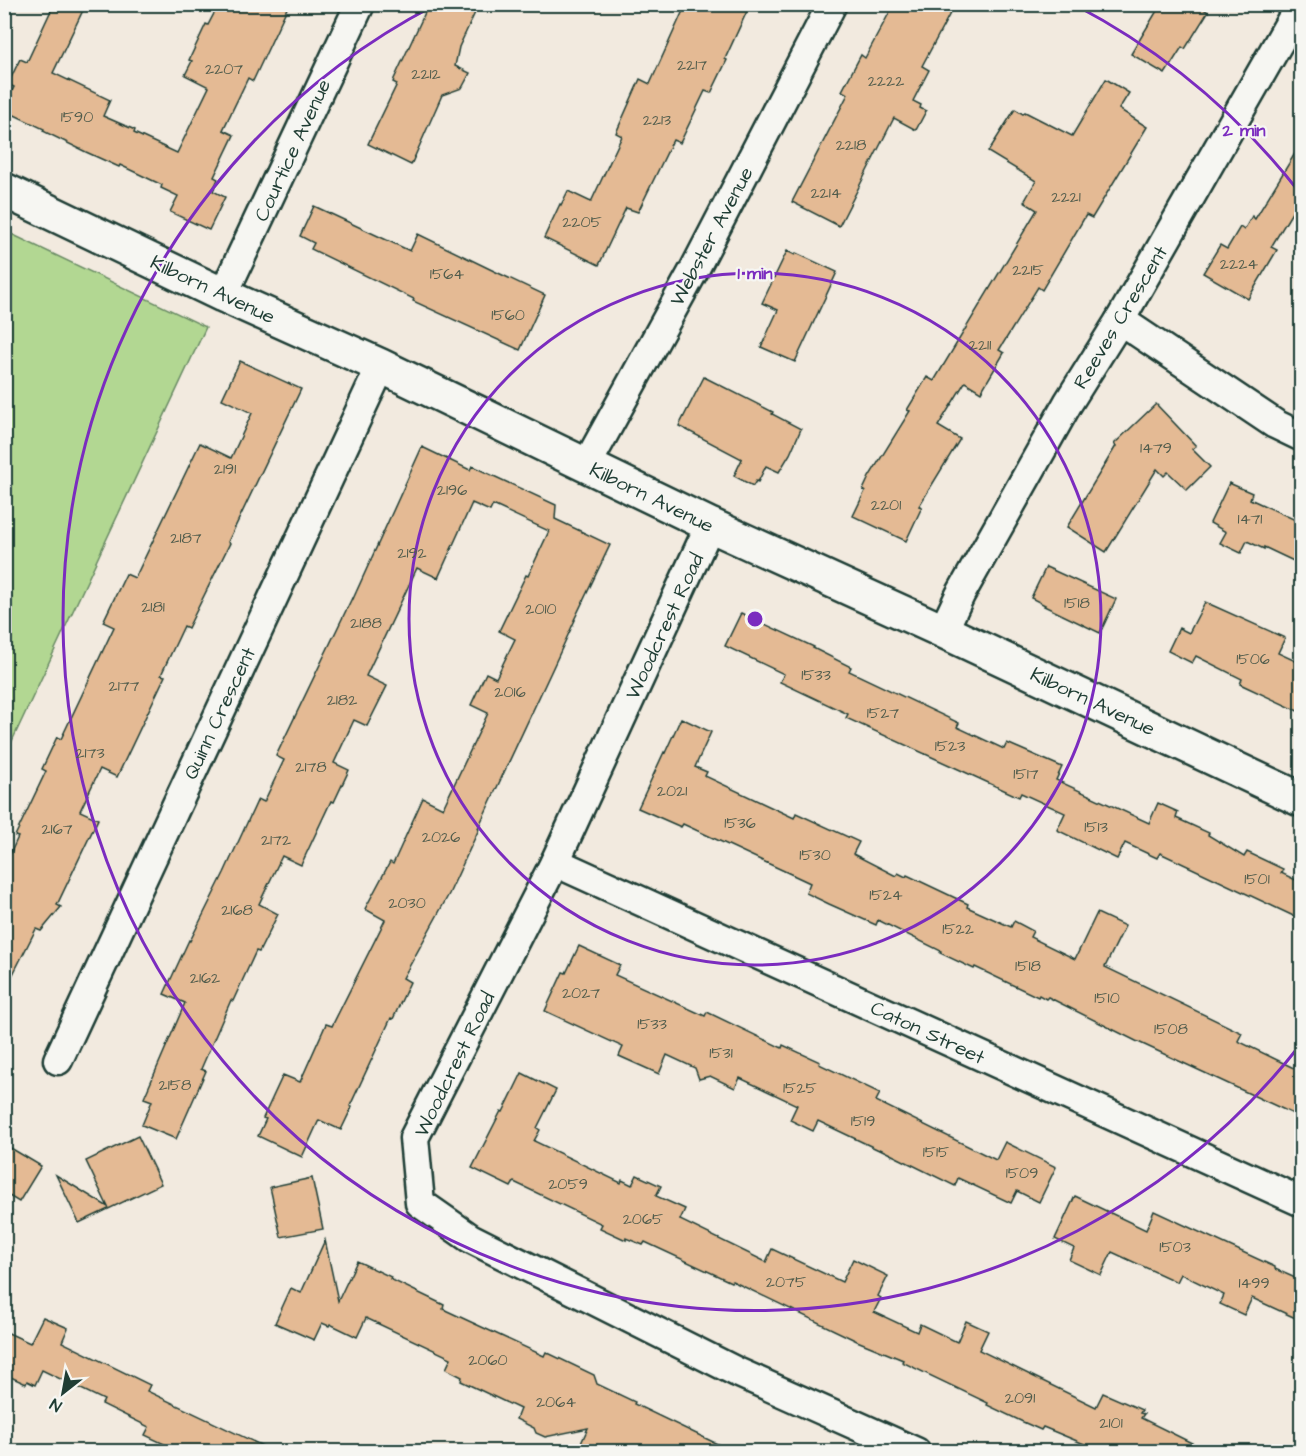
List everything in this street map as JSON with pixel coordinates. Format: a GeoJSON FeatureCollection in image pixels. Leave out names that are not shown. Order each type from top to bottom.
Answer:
{"type":"FeatureCollection","features":[{"type":"Feature","properties":{"kind":"street","name":"Courtice Avenue"},"geometry":{"type":"LineString","coordinates":[[223,295],[360,4]]}},
{"type":"Feature","properties":{"kind":"street","name":"Webster Avenue"},"geometry":{"type":"LineString","coordinates":[[585,466],[694,270],[832,4]]}},
{"type":"Feature","properties":{"kind":"street","name":"Reeves Crescent"},"geometry":{"type":"LineString","coordinates":[[943,631],[960,596],[1068,403],[1120,320],[1301,4]]}},
{"type":"Feature","properties":{"kind":"street","name":"Kilborn Avenue"},"geometry":{"type":"LineString","coordinates":[[4,190],[223,295],[381,366],[710,525],[943,631],[1302,800]]}},
{"type":"Feature","properties":{"kind":"street"},"geometry":{"type":"LineString","coordinates":[[1120,320],[1275,424],[1302,437]]}},
{"type":"Feature","properties":{"kind":"street","name":"Quinn Crescent"},"geometry":{"type":"LineString","coordinates":[[58,1060],[381,366]]}},
{"type":"Feature","properties":{"kind":"street","name":"Woodcrest Road"},"geometry":{"type":"LineString","coordinates":[[710,525],[555,862],[414,1138],[420,1203],[470,1238],[737,1372],[916,1452]]}},
{"type":"Feature","properties":{"kind":"street","name":"Caton Street"},"geometry":{"type":"LineString","coordinates":[[555,862],[1302,1202]]}},
{"type":"Feature","properties":{"kind":"green space"},"geometry":{"type":"Polygon","coordinates":[[[4,231],[206,327],[5,756],[4,231]]]}},
{"type":"Feature","properties":{"kind":"building"},"geometry":{"type":"Polygon","coordinates":[[[54,4],[86,4],[53,73],[110,100],[103,116],[177,153],[209,87],[185,75],[192,61],[189,60],[206,24],[208,25],[219,4],[289,4],[253,81],[248,78],[223,130],[234,135],[214,177],[218,179],[213,191],[225,197],[209,230],[170,212],[178,196],[161,188],[162,185],[86,152],[4,110],[14,87],[8,84],[20,59],[27,62],[54,4]]]}},
{"type":"Feature","properties":{"kind":"building"},"geometry":{"type":"Polygon","coordinates":[[[429,4],[479,4],[459,47],[455,66],[470,73],[462,88],[442,95],[411,165],[368,144],[397,84],[393,82],[394,79],[429,4]]]}},
{"type":"Feature","properties":{"kind":"building"},"geometry":{"type":"Polygon","coordinates":[[[686,4],[732,4],[747,11],[711,93],[705,91],[680,143],[673,140],[638,212],[626,208],[599,265],[544,238],[568,191],[591,202],[622,136],[616,133],[640,79],[650,84],[686,4]]]}},
{"type":"Feature","properties":{"kind":"building"},"geometry":{"type":"Polygon","coordinates":[[[894,4],[955,4],[922,66],[929,70],[913,101],[926,111],[916,130],[894,118],[839,226],[792,202],[848,94],[842,91],[861,55],[865,58],[894,4]]]}},
{"type":"Feature","properties":{"kind":"building"},"geometry":{"type":"Polygon","coordinates":[[[1161,4],[1196,4],[1208,12],[1185,49],[1182,47],[1165,74],[1131,54],[1161,4]]]}},
{"type":"Feature","properties":{"kind":"building"},"geometry":{"type":"Polygon","coordinates":[[[1106,79],[1129,93],[1119,109],[1147,127],[1092,218],[1086,215],[1042,290],[1038,287],[999,350],[1004,353],[981,392],[965,382],[938,426],[960,439],[919,506],[922,507],[906,541],[853,516],[869,477],[910,411],[907,410],[927,377],[934,381],[1037,210],[1024,202],[1036,181],[988,152],[1015,109],[1072,136],[1106,79]]]}},
{"type":"Feature","properties":{"kind":"building"},"geometry":{"type":"Polygon","coordinates":[[[1302,142],[1302,196],[1271,247],[1277,250],[1248,299],[1203,273],[1220,245],[1227,249],[1240,227],[1244,230],[1252,216],[1255,219],[1302,142]]]}},
{"type":"Feature","properties":{"kind":"building"},"geometry":{"type":"Polygon","coordinates":[[[314,206],[410,251],[418,234],[545,295],[520,350],[413,301],[414,299],[311,249],[314,243],[300,236],[314,206]]]}},
{"type":"Feature","properties":{"kind":"building"},"geometry":{"type":"Polygon","coordinates":[[[787,251],[837,272],[795,362],[761,347],[778,310],[762,303],[787,251]]]}},
{"type":"Feature","properties":{"kind":"building"},"geometry":{"type":"Polygon","coordinates":[[[240,361],[301,389],[228,542],[230,543],[188,628],[184,626],[161,675],[165,676],[117,777],[100,769],[80,811],[98,819],[57,905],[61,907],[41,931],[36,929],[4,992],[4,867],[18,837],[15,836],[46,771],[42,769],[57,737],[61,739],[114,627],[103,622],[126,574],[135,578],[200,443],[231,458],[252,413],[222,399],[240,361]]]}},
{"type":"Feature","properties":{"kind":"building"},"geometry":{"type":"Polygon","coordinates":[[[704,377],[801,429],[779,472],[766,466],[758,482],[756,481],[753,486],[734,476],[742,459],[679,426],[704,377]]]}},
{"type":"Feature","properties":{"kind":"building"},"geometry":{"type":"Polygon","coordinates":[[[1156,404],[1196,446],[1192,449],[1210,467],[1187,490],[1168,472],[1164,476],[1157,469],[1106,552],[1067,527],[1116,446],[1114,444],[1156,404]]]}},
{"type":"Feature","properties":{"kind":"building"},"geometry":{"type":"Polygon","coordinates":[[[422,447],[470,470],[472,466],[556,505],[555,519],[610,545],[449,894],[403,978],[410,982],[393,1019],[391,1018],[341,1130],[319,1120],[302,1157],[258,1136],[266,1119],[263,1118],[283,1075],[300,1082],[326,1024],[332,1026],[385,920],[365,909],[390,862],[393,864],[423,798],[443,808],[488,713],[471,705],[486,673],[496,678],[515,639],[499,631],[549,531],[493,505],[490,511],[472,503],[438,578],[417,568],[366,676],[387,686],[367,726],[354,720],[334,763],[349,770],[334,802],[331,801],[301,865],[282,856],[259,904],[278,914],[259,952],[256,951],[233,1001],[231,1000],[201,1069],[206,1071],[176,1139],[142,1125],[152,1101],[144,1098],[185,1003],[164,994],[258,799],[264,802],[284,760],[276,756],[353,599],[422,447]]]}},
{"type":"Feature","properties":{"kind":"building"},"geometry":{"type":"Polygon","coordinates":[[[1229,483],[1252,493],[1250,499],[1302,523],[1302,565],[1247,541],[1241,553],[1220,543],[1226,532],[1210,523],[1229,483]]]}},
{"type":"Feature","properties":{"kind":"building"},"geometry":{"type":"Polygon","coordinates":[[[1046,567],[1116,599],[1100,633],[1031,598],[1046,567]]]}},
{"type":"Feature","properties":{"kind":"building"},"geometry":{"type":"Polygon","coordinates":[[[1205,602],[1285,638],[1278,653],[1302,664],[1302,713],[1240,684],[1242,679],[1196,656],[1192,663],[1168,651],[1179,628],[1189,633],[1205,602]]]}},
{"type":"Feature","properties":{"kind":"building"},"geometry":{"type":"Polygon","coordinates":[[[741,613],[814,647],[851,667],[849,671],[959,723],[957,727],[1004,749],[1007,743],[1062,767],[1056,780],[1149,823],[1158,803],[1178,812],[1176,818],[1209,833],[1208,835],[1244,857],[1247,852],[1283,869],[1281,873],[1302,883],[1302,920],[1160,853],[1157,858],[1125,843],[1117,859],[1057,830],[1065,813],[1021,793],[1019,797],[846,718],[848,714],[780,682],[784,674],[725,646],[741,613]]]}},
{"type":"Feature","properties":{"kind":"building"},"geometry":{"type":"Polygon","coordinates":[[[681,718],[711,732],[695,767],[707,772],[705,776],[794,818],[796,813],[859,842],[853,854],[896,876],[898,873],[906,877],[907,875],[1011,927],[1014,921],[1033,931],[1030,937],[1075,959],[1097,913],[1125,926],[1105,967],[1242,1033],[1238,1041],[1302,1072],[1302,1118],[1136,1041],[1048,997],[1046,999],[1039,995],[1038,997],[975,967],[974,969],[878,920],[876,925],[829,904],[806,893],[810,883],[683,824],[681,827],[638,808],[681,718]]]}},
{"type":"Feature","properties":{"kind":"building"},"geometry":{"type":"Polygon","coordinates":[[[579,946],[620,965],[615,975],[705,1016],[707,1012],[782,1048],[783,1045],[820,1062],[819,1064],[880,1093],[876,1101],[996,1160],[1005,1142],[1056,1167],[1039,1202],[1017,1191],[1011,1203],[958,1178],[955,1186],[818,1121],[813,1131],[790,1120],[797,1105],[740,1078],[735,1088],[710,1076],[699,1079],[695,1068],[667,1055],[659,1074],[619,1056],[623,1047],[545,1011],[563,972],[566,973],[579,946]]]}},
{"type":"Feature","properties":{"kind":"building"},"geometry":{"type":"Polygon","coordinates":[[[522,1073],[556,1090],[537,1128],[540,1130],[534,1141],[621,1183],[622,1180],[632,1185],[637,1175],[661,1186],[656,1196],[685,1209],[680,1220],[766,1262],[772,1249],[842,1282],[853,1259],[888,1276],[878,1296],[881,1298],[874,1312],[917,1332],[920,1324],[957,1342],[966,1321],[988,1331],[979,1350],[1096,1407],[1103,1393],[1142,1410],[1140,1413],[1144,1414],[1141,1418],[1210,1452],[1086,1452],[1089,1446],[1043,1427],[1041,1430],[1023,1422],[902,1362],[903,1360],[857,1341],[732,1281],[645,1242],[643,1245],[626,1238],[626,1240],[600,1228],[602,1224],[514,1182],[511,1187],[472,1168],[522,1073]]]}},
{"type":"Feature","properties":{"kind":"building"},"geometry":{"type":"Polygon","coordinates":[[[138,1136],[161,1184],[79,1223],[56,1175],[108,1207],[86,1161],[138,1136]]]}},
{"type":"Feature","properties":{"kind":"building"},"geometry":{"type":"Polygon","coordinates":[[[4,1144],[41,1166],[19,1202],[4,1193],[4,1144]]]}},
{"type":"Feature","properties":{"kind":"building"},"geometry":{"type":"Polygon","coordinates":[[[312,1178],[323,1229],[281,1237],[270,1187],[312,1178]]]}},
{"type":"Feature","properties":{"kind":"building"},"geometry":{"type":"Polygon","coordinates":[[[1075,1196],[1146,1230],[1154,1211],[1302,1281],[1302,1321],[1252,1298],[1244,1315],[1220,1304],[1224,1295],[1181,1274],[1177,1282],[1112,1252],[1101,1275],[1069,1260],[1074,1248],[1055,1239],[1075,1196]]]}},
{"type":"Feature","properties":{"kind":"building"},"geometry":{"type":"Polygon","coordinates":[[[325,1240],[338,1301],[357,1261],[444,1305],[443,1309],[544,1356],[546,1352],[594,1375],[597,1384],[734,1452],[577,1452],[588,1428],[545,1437],[536,1433],[534,1428],[516,1419],[520,1409],[461,1381],[462,1377],[446,1369],[451,1358],[366,1318],[357,1337],[330,1324],[329,1326],[322,1323],[314,1340],[275,1323],[291,1288],[301,1293],[325,1240]]]}},
{"type":"Feature","properties":{"kind":"building"},"geometry":{"type":"Polygon","coordinates":[[[43,1317],[68,1328],[62,1342],[150,1385],[147,1391],[275,1452],[181,1452],[145,1435],[149,1427],[102,1404],[104,1400],[42,1370],[35,1385],[27,1381],[26,1384],[4,1374],[4,1331],[30,1343],[43,1317]]]}}]}
